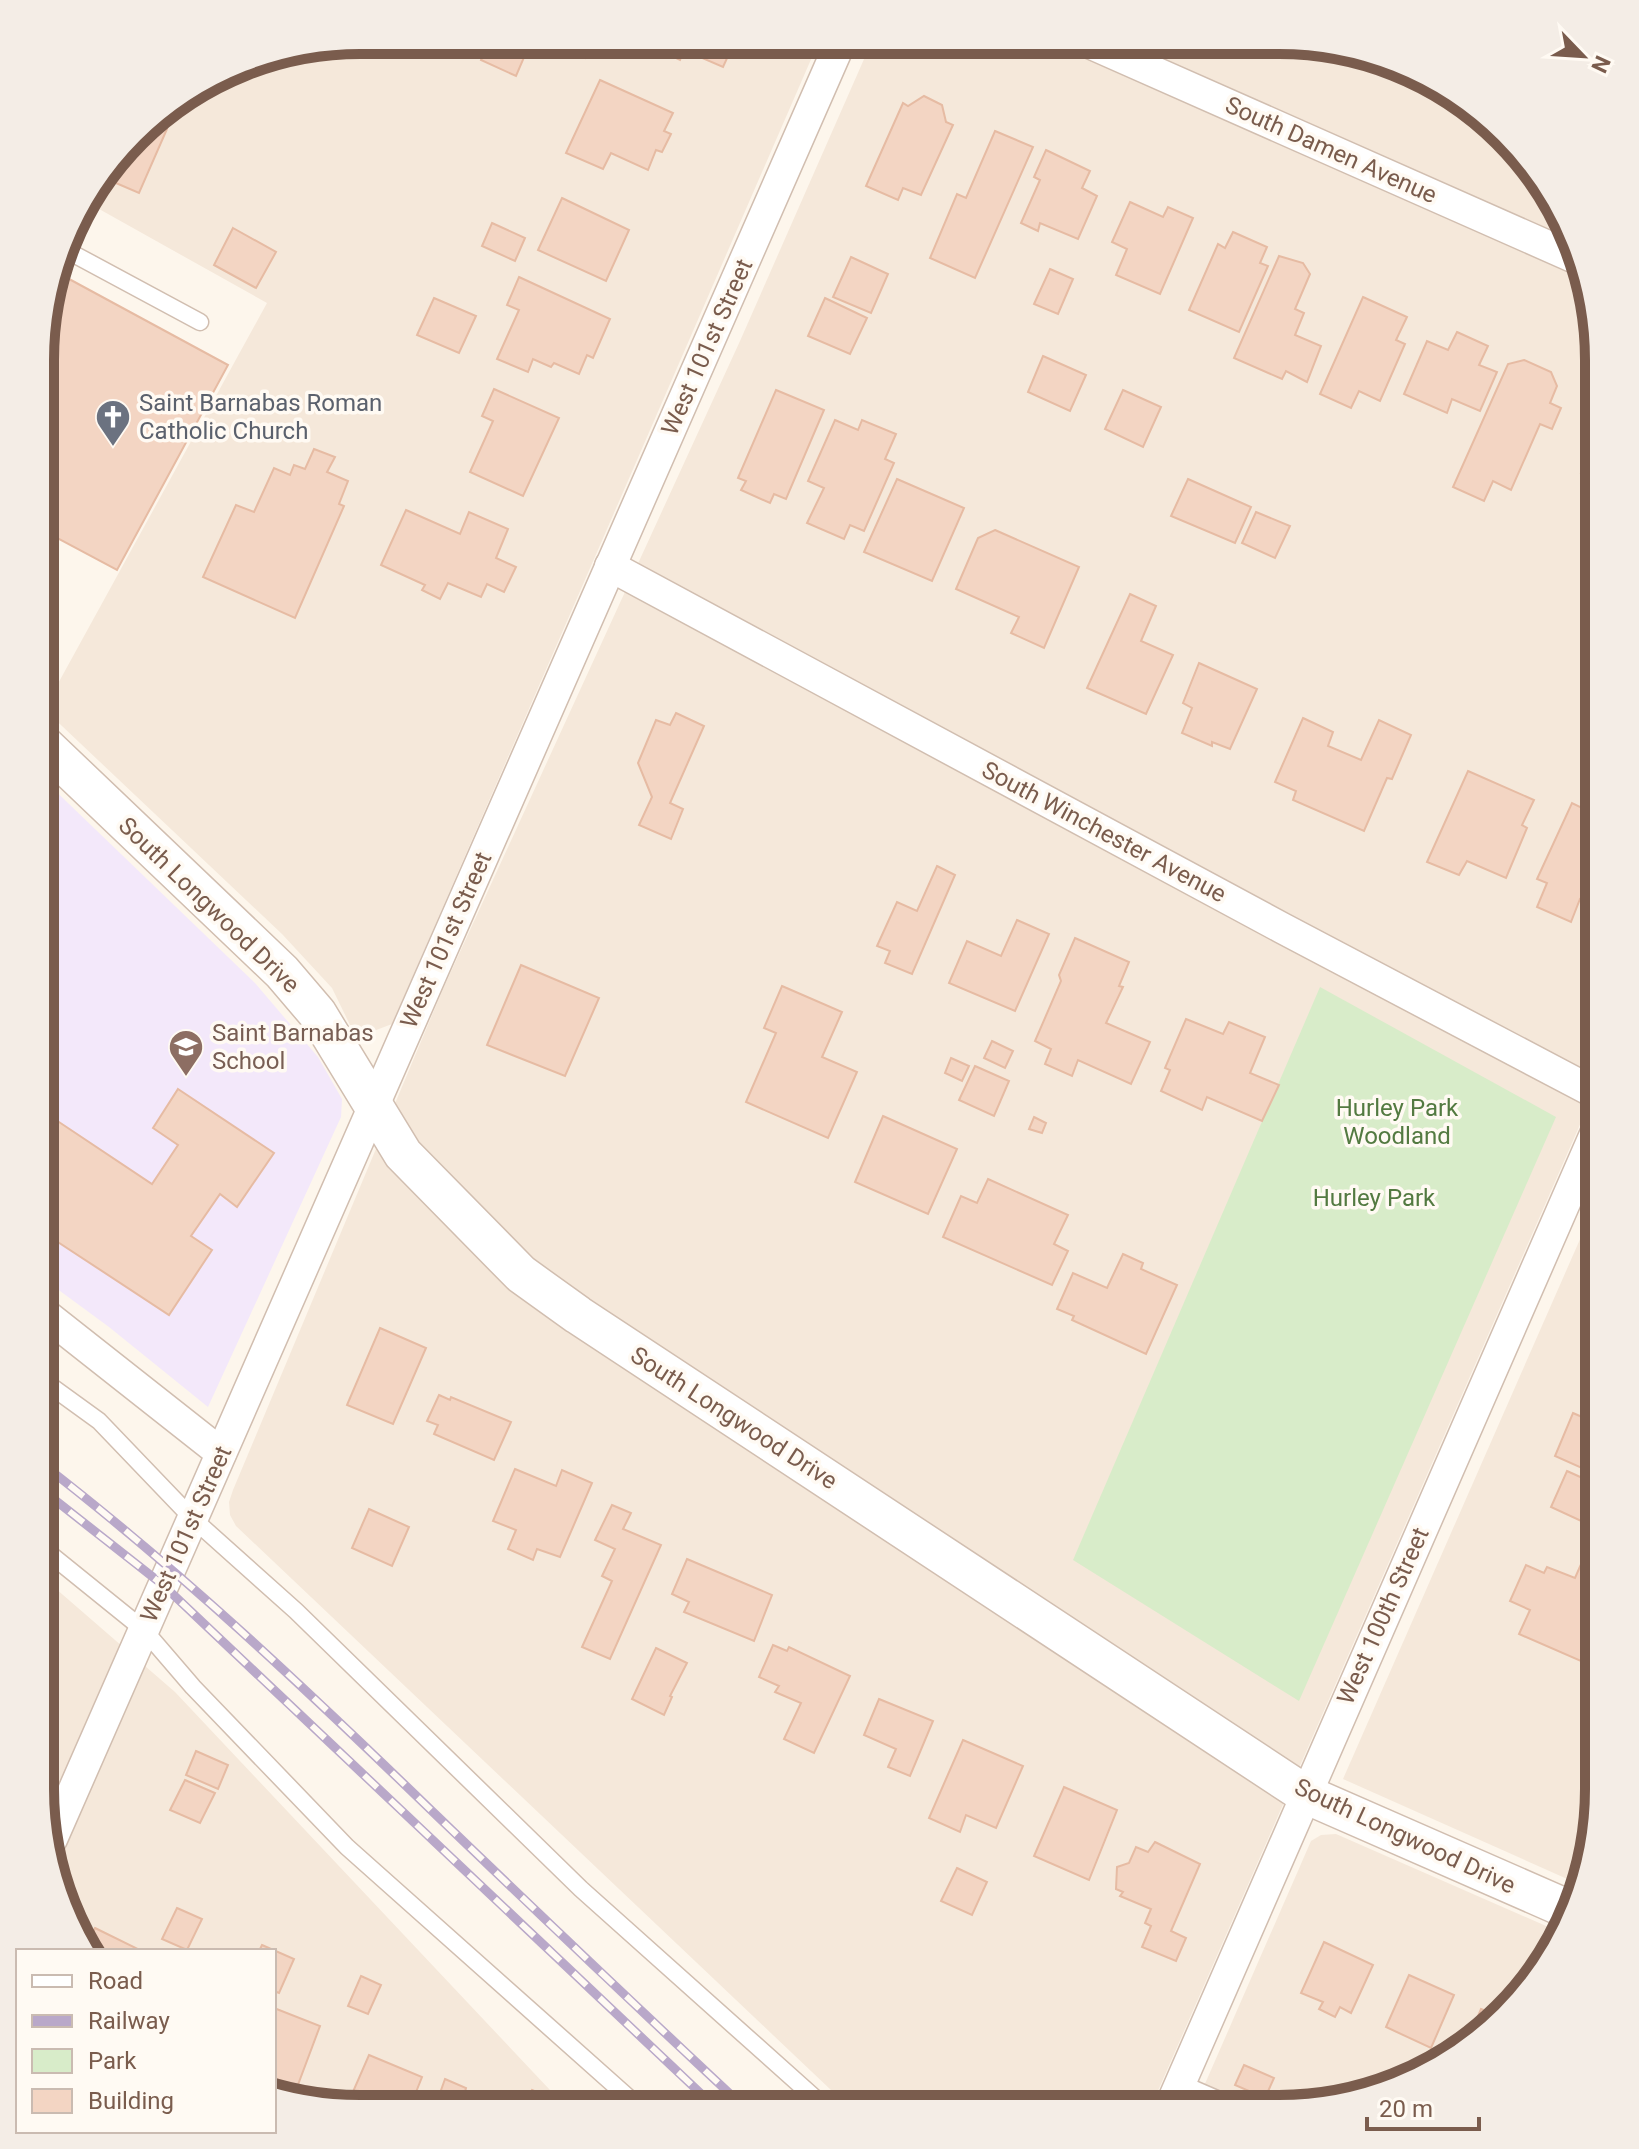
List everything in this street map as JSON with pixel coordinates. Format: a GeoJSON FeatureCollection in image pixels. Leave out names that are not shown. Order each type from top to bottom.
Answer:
{"type":"FeatureCollection","features":[{"type":"Feature","properties":{"kind":"street","name":"West 101st Street"},"geometry":{"type":"LineString","coordinates":[[57,1828],[835,54]]}},
{"type":"Feature","properties":{"kind":"street","name":"South Damen Avenue"},"geometry":{"type":"LineString","coordinates":[[1114,54],[1566,254]]}},
{"type":"Feature","properties":{"kind":"street","name":"South Winchester Avenue"},"geometry":{"type":"LineString","coordinates":[[610,566],[1585,1088]]}},
{"type":"Feature","properties":{"kind":"street","name":"South Longwood Drive"},"geometry":{"type":"LineString","coordinates":[[54,754],[282,972],[317,1013],[403,1154],[521,1274],[590,1323],[1305,1794],[1562,1907]]}},
{"type":"Feature","properties":{"kind":"street","name":"West 100th Street"},"geometry":{"type":"LineString","coordinates":[[1174,2095],[1585,1157]]}},
{"type":"Feature","properties":{"kind":"street"},"geometry":{"type":"LineString","coordinates":[[54,1321],[221,1453]]}},
{"type":"Feature","properties":{"kind":"lane"},"geometry":{"type":"LineString","coordinates":[[73,254],[200,322]]}},
{"type":"Feature","properties":{"kind":"lane"},"geometry":{"type":"LineString","coordinates":[[54,1388],[99,1421],[192,1518],[296,1611],[581,1889],[811,2095]]}},
{"type":"Feature","properties":{"kind":"lane"},"geometry":{"type":"LineString","coordinates":[[54,1557],[144,1630],[193,1687],[347,1847],[626,2095]]}},
{"type":"Feature","properties":{"kind":"shaded area"},"geometry":{"type":"Polygon","coordinates":[[[360,54],[813,54],[392,1024],[371,1032],[350,1025],[332,988],[282,934],[54,718],[54,691],[267,303],[95,207],[130,158],[158,130],[207,95],[243,77],[300,60],[360,54]]]}},
{"type":"Feature","properties":{"kind":"shaded area"},"geometry":{"type":"Polygon","coordinates":[[[866,54],[1279,54],[1339,60],[1377,70],[1449,106],[1481,130],[1509,158],[1544,207],[1562,243],[1575,281],[1585,360],[1585,1113],[1156,2095],[836,2095],[236,1526],[230,1515],[229,1502],[233,1490],[443,989],[740,341],[866,54]]]}},
{"type":"Feature","properties":{"kind":"shaded area","name":"Saint Barnabas School"},"geometry":{"type":"Polygon","coordinates":[[[54,790],[255,983],[318,1057],[342,1099],[341,1117],[208,1407],[54,1287],[54,790]]]}},
{"type":"Feature","properties":{"kind":"shaded area"},"geometry":{"type":"Polygon","coordinates":[[[1585,1228],[1585,1789],[1579,1849],[1571,1881],[1343,1779],[1585,1228]]]}},
{"type":"Feature","properties":{"kind":"shaded area"},"geometry":{"type":"Polygon","coordinates":[[[54,1587],[175,1692],[555,2095],[360,2095],[320,2092],[276,2083],[276,1949],[100,1949],[70,1887],[57,1829],[54,1789],[54,1587]]]}},
{"type":"Feature","properties":{"kind":"shaded area"},"geometry":{"type":"Polygon","coordinates":[[[1336,1834],[1551,1928],[1522,1975],[1481,2019],[1432,2054],[1396,2072],[1358,2085],[1319,2092],[1200,2095],[1311,1841],[1321,1835],[1336,1834]]]}},
{"type":"Feature","properties":{"kind":"green space","name":"Hurley Park"},"geometry":{"type":"Polygon","coordinates":[[[1320,987],[1556,1117],[1299,1701],[1073,1560],[1320,987]]]}},
{"type":"Feature","properties":{"kind":"building"},"geometry":{"type":"Polygon","coordinates":[[[484,54],[525,54],[516,76],[481,60],[484,54]]]}},
{"type":"Feature","properties":{"kind":"building"},"geometry":{"type":"Polygon","coordinates":[[[667,54],[682,54],[680,60],[667,54]]]}},
{"type":"Feature","properties":{"kind":"building"},"geometry":{"type":"Polygon","coordinates":[[[693,54],[729,54],[723,67],[693,54]]]}},
{"type":"Feature","properties":{"kind":"building"},"geometry":{"type":"Polygon","coordinates":[[[600,80],[673,113],[664,131],[671,134],[662,152],[656,150],[648,170],[611,153],[603,169],[566,153],[600,80]]]}},
{"type":"Feature","properties":{"kind":"building"},"geometry":{"type":"Polygon","coordinates":[[[924,96],[942,105],[946,122],[953,125],[921,195],[903,188],[898,200],[866,186],[903,103],[908,106],[924,96]]]}},
{"type":"Feature","properties":{"kind":"building"},"geometry":{"type":"Polygon","coordinates":[[[162,127],[167,129],[139,193],[112,181],[130,158],[162,127]]]}},
{"type":"Feature","properties":{"kind":"building"},"geometry":{"type":"Polygon","coordinates":[[[995,131],[1033,147],[975,278],[930,258],[957,194],[966,198],[995,131]]]}},
{"type":"Feature","properties":{"kind":"building"},"geometry":{"type":"Polygon","coordinates":[[[1046,150],[1090,171],[1082,188],[1097,196],[1078,239],[1040,223],[1038,231],[1021,223],[1040,180],[1034,177],[1046,150]]]}},
{"type":"Feature","properties":{"kind":"building"},"geometry":{"type":"Polygon","coordinates":[[[562,198],[629,230],[606,281],[538,250],[562,198]]]}},
{"type":"Feature","properties":{"kind":"building"},"geometry":{"type":"Polygon","coordinates":[[[1130,202],[1163,217],[1168,207],[1193,218],[1160,294],[1116,275],[1127,249],[1112,242],[1130,202]]]}},
{"type":"Feature","properties":{"kind":"building"},"geometry":{"type":"Polygon","coordinates":[[[492,223],[525,238],[515,261],[482,246],[492,223]]]}},
{"type":"Feature","properties":{"kind":"building"},"geometry":{"type":"Polygon","coordinates":[[[233,228],[276,252],[256,288],[214,265],[233,228]]]}},
{"type":"Feature","properties":{"kind":"building"},"geometry":{"type":"Polygon","coordinates":[[[1233,232],[1267,247],[1260,263],[1268,266],[1239,332],[1189,310],[1218,244],[1225,248],[1233,232]]]}},
{"type":"Feature","properties":{"kind":"building"},"geometry":{"type":"Polygon","coordinates":[[[1279,256],[1303,263],[1310,274],[1295,309],[1304,313],[1295,335],[1321,346],[1307,382],[1286,371],[1282,379],[1234,358],[1279,256]]]}},
{"type":"Feature","properties":{"kind":"building"},"geometry":{"type":"Polygon","coordinates":[[[851,257],[888,274],[871,313],[833,297],[851,257]]]}},
{"type":"Feature","properties":{"kind":"building"},"geometry":{"type":"Polygon","coordinates":[[[1050,269],[1073,279],[1058,314],[1034,304],[1050,269]]]}},
{"type":"Feature","properties":{"kind":"building","name":"Saint Barnabas Roman Catholic Church"},"geometry":{"type":"Polygon","coordinates":[[[65,277],[228,365],[117,570],[54,536],[54,360],[57,320],[65,277]]]}},
{"type":"Feature","properties":{"kind":"building"},"geometry":{"type":"Polygon","coordinates":[[[519,277],[610,319],[593,358],[587,355],[579,374],[554,363],[551,367],[533,359],[528,372],[497,359],[519,310],[507,305],[519,277]]]}},
{"type":"Feature","properties":{"kind":"building"},"geometry":{"type":"Polygon","coordinates":[[[1363,297],[1407,317],[1396,340],[1405,344],[1380,401],[1359,391],[1351,408],[1320,394],[1363,297]]]}},
{"type":"Feature","properties":{"kind":"building"},"geometry":{"type":"Polygon","coordinates":[[[434,298],[476,316],[459,353],[417,335],[434,298]]]}},
{"type":"Feature","properties":{"kind":"building"},"geometry":{"type":"Polygon","coordinates":[[[825,298],[867,318],[850,354],[808,336],[825,298]]]}},
{"type":"Feature","properties":{"kind":"building"},"geometry":{"type":"Polygon","coordinates":[[[1457,332],[1488,346],[1479,365],[1497,372],[1480,411],[1452,399],[1447,413],[1404,394],[1427,341],[1448,350],[1457,332]]]}},
{"type":"Feature","properties":{"kind":"building"},"geometry":{"type":"Polygon","coordinates":[[[1043,356],[1086,375],[1070,411],[1028,392],[1043,356]]]}},
{"type":"Feature","properties":{"kind":"building"},"geometry":{"type":"Polygon","coordinates":[[[1524,360],[1551,372],[1557,386],[1550,403],[1561,408],[1552,429],[1540,424],[1511,490],[1493,481],[1484,501],[1453,487],[1508,364],[1524,360]]]}},
{"type":"Feature","properties":{"kind":"building"},"geometry":{"type":"Polygon","coordinates":[[[494,389],[559,418],[523,496],[470,472],[493,421],[482,416],[494,389]]]}},
{"type":"Feature","properties":{"kind":"building"},"geometry":{"type":"Polygon","coordinates":[[[776,390],[824,410],[786,499],[774,494],[770,503],[741,490],[746,481],[738,478],[776,390]]]}},
{"type":"Feature","properties":{"kind":"building"},"geometry":{"type":"Polygon","coordinates":[[[1123,390],[1161,407],[1143,447],[1105,429],[1123,390]]]}},
{"type":"Feature","properties":{"kind":"building"},"geometry":{"type":"Polygon","coordinates":[[[835,420],[858,430],[862,420],[896,434],[885,459],[894,463],[864,531],[850,525],[844,539],[807,523],[824,488],[808,481],[835,420]]]}},
{"type":"Feature","properties":{"kind":"building"},"geometry":{"type":"Polygon","coordinates":[[[314,449],[335,457],[327,472],[348,481],[339,504],[344,506],[295,618],[203,577],[236,505],[254,512],[274,468],[290,475],[294,465],[305,469],[314,449]]]}},
{"type":"Feature","properties":{"kind":"building"},"geometry":{"type":"Polygon","coordinates":[[[897,479],[964,508],[932,581],[864,552],[897,479]]]}},
{"type":"Feature","properties":{"kind":"building"},"geometry":{"type":"Polygon","coordinates":[[[1188,479],[1251,507],[1235,543],[1171,516],[1188,479]]]}},
{"type":"Feature","properties":{"kind":"building"},"geometry":{"type":"Polygon","coordinates":[[[406,510],[460,534],[469,512],[508,529],[496,558],[516,567],[504,592],[487,584],[481,597],[448,583],[440,599],[422,590],[425,585],[381,565],[406,510]]]}},
{"type":"Feature","properties":{"kind":"building"},"geometry":{"type":"Polygon","coordinates":[[[1256,512],[1290,526],[1275,558],[1242,543],[1256,512]]]}},
{"type":"Feature","properties":{"kind":"building"},"geometry":{"type":"Polygon","coordinates":[[[995,530],[1079,567],[1044,648],[1011,633],[1019,617],[956,589],[978,538],[995,530]]]}},
{"type":"Feature","properties":{"kind":"building"},"geometry":{"type":"Polygon","coordinates":[[[1130,594],[1156,606],[1141,641],[1173,655],[1146,714],[1087,688],[1130,594]]]}},
{"type":"Feature","properties":{"kind":"building"},"geometry":{"type":"Polygon","coordinates":[[[1199,663],[1257,689],[1230,749],[1212,742],[1212,746],[1182,733],[1192,708],[1183,703],[1199,663]]]}},
{"type":"Feature","properties":{"kind":"building"},"geometry":{"type":"Polygon","coordinates":[[[676,713],[704,726],[670,803],[683,809],[671,839],[639,825],[652,797],[638,763],[656,720],[670,725],[676,713]]]}},
{"type":"Feature","properties":{"kind":"building"},"geometry":{"type":"Polygon","coordinates":[[[1303,718],[1333,732],[1328,746],[1361,760],[1379,720],[1411,735],[1392,779],[1387,778],[1364,831],[1293,800],[1296,791],[1275,782],[1303,718]]]}},
{"type":"Feature","properties":{"kind":"building"},"geometry":{"type":"Polygon","coordinates":[[[1468,771],[1534,800],[1522,825],[1527,828],[1506,878],[1467,861],[1459,875],[1427,862],[1468,771]]]}},
{"type":"Feature","properties":{"kind":"building"},"geometry":{"type":"Polygon","coordinates":[[[1585,802],[1585,901],[1580,899],[1571,922],[1537,907],[1547,883],[1537,879],[1572,803],[1582,808],[1585,802]]]}},
{"type":"Feature","properties":{"kind":"building"},"geometry":{"type":"Polygon","coordinates":[[[937,866],[955,875],[912,974],[885,963],[890,951],[877,946],[897,902],[917,911],[937,866]]]}},
{"type":"Feature","properties":{"kind":"building"},"geometry":{"type":"Polygon","coordinates":[[[1017,920],[1049,934],[1015,1011],[949,983],[967,941],[1001,956],[1017,920]]]}},
{"type":"Feature","properties":{"kind":"building"},"geometry":{"type":"Polygon","coordinates":[[[1075,938],[1129,962],[1119,986],[1123,987],[1106,1023],[1150,1042],[1131,1084],[1078,1060],[1072,1076],[1045,1064],[1051,1049],[1035,1041],[1061,981],[1059,975],[1075,938]]]}},
{"type":"Feature","properties":{"kind":"building"},"geometry":{"type":"Polygon","coordinates":[[[521,965],[599,998],[565,1076],[487,1045],[521,965]]]}},
{"type":"Feature","properties":{"kind":"building"},"geometry":{"type":"Polygon","coordinates":[[[782,986],[842,1012],[822,1057],[857,1072],[828,1138],[746,1102],[776,1033],[764,1028],[782,986]]]}},
{"type":"Feature","properties":{"kind":"building"},"geometry":{"type":"Polygon","coordinates":[[[1186,1019],[1223,1034],[1229,1022],[1265,1037],[1250,1073],[1279,1085],[1262,1121],[1207,1097],[1202,1110],[1161,1091],[1170,1070],[1165,1068],[1186,1019]]]}},
{"type":"Feature","properties":{"kind":"building"},"geometry":{"type":"Polygon","coordinates":[[[992,1041],[1013,1051],[1005,1068],[984,1058],[992,1041]]]}},
{"type":"Feature","properties":{"kind":"building"},"geometry":{"type":"Polygon","coordinates":[[[951,1058],[969,1066],[962,1081],[945,1073],[951,1058]]]}},
{"type":"Feature","properties":{"kind":"building"},"geometry":{"type":"Polygon","coordinates":[[[975,1066],[1009,1081],[994,1116],[959,1100],[975,1066]]]}},
{"type":"Feature","properties":{"kind":"building"},"geometry":{"type":"Polygon","coordinates":[[[178,1089],[274,1153],[237,1207],[220,1194],[191,1236],[212,1250],[169,1315],[54,1240],[54,1119],[152,1184],[178,1145],[153,1128],[178,1089]]]}},
{"type":"Feature","properties":{"kind":"building"},"geometry":{"type":"Polygon","coordinates":[[[883,1116],[957,1149],[928,1214],[855,1182],[883,1116]]]}},
{"type":"Feature","properties":{"kind":"building"},"geometry":{"type":"Polygon","coordinates":[[[1034,1117],[1046,1123],[1042,1133],[1029,1129],[1034,1117]]]}},
{"type":"Feature","properties":{"kind":"building"},"geometry":{"type":"Polygon","coordinates":[[[988,1179],[1068,1215],[1054,1244],[1068,1251],[1052,1285],[943,1237],[961,1196],[977,1203],[988,1179]]]}},
{"type":"Feature","properties":{"kind":"building"},"geometry":{"type":"Polygon","coordinates":[[[1123,1254],[1143,1263],[1141,1269],[1177,1285],[1146,1354],[1072,1320],[1074,1316],[1057,1309],[1073,1273],[1107,1288],[1123,1254]]]}},
{"type":"Feature","properties":{"kind":"building"},"geometry":{"type":"Polygon","coordinates":[[[380,1328],[426,1348],[393,1424],[347,1405],[380,1328]]]}},
{"type":"Feature","properties":{"kind":"building"},"geometry":{"type":"Polygon","coordinates":[[[439,1395],[511,1422],[494,1460],[434,1434],[438,1425],[427,1421],[439,1395]]]}},
{"type":"Feature","properties":{"kind":"building"},"geometry":{"type":"Polygon","coordinates":[[[1573,1413],[1585,1418],[1585,1469],[1555,1456],[1573,1413]]]}},
{"type":"Feature","properties":{"kind":"building"},"geometry":{"type":"Polygon","coordinates":[[[515,1469],[556,1486],[562,1470],[592,1483],[560,1557],[537,1549],[533,1560],[508,1549],[516,1530],[493,1521],[515,1469]]]}},
{"type":"Feature","properties":{"kind":"building"},"geometry":{"type":"Polygon","coordinates":[[[1567,1471],[1585,1479],[1585,1523],[1551,1507],[1567,1471]]]}},
{"type":"Feature","properties":{"kind":"building"},"geometry":{"type":"Polygon","coordinates":[[[612,1505],[631,1513],[623,1529],[661,1545],[610,1659],[582,1647],[612,1581],[602,1576],[615,1549],[595,1540],[612,1505]]]}},
{"type":"Feature","properties":{"kind":"building"},"geometry":{"type":"Polygon","coordinates":[[[369,1509],[409,1527],[392,1566],[352,1548],[369,1509]]]}},
{"type":"Feature","properties":{"kind":"building"},"geometry":{"type":"Polygon","coordinates":[[[1585,1555],[1585,1663],[1519,1634],[1530,1610],[1510,1601],[1526,1565],[1544,1573],[1547,1567],[1575,1578],[1585,1555]]]}},
{"type":"Feature","properties":{"kind":"building"},"geometry":{"type":"Polygon","coordinates":[[[687,1559],[772,1595],[754,1641],[684,1612],[689,1602],[672,1594],[687,1559]]]}},
{"type":"Feature","properties":{"kind":"building"},"geometry":{"type":"Polygon","coordinates":[[[773,1645],[787,1651],[789,1647],[850,1676],[814,1753],[784,1739],[801,1703],[775,1692],[779,1686],[759,1677],[773,1645]]]}},
{"type":"Feature","properties":{"kind":"building"},"geometry":{"type":"Polygon","coordinates":[[[656,1648],[687,1663],[664,1715],[632,1699],[656,1648]]]}},
{"type":"Feature","properties":{"kind":"building"},"geometry":{"type":"Polygon","coordinates":[[[879,1699],[933,1721],[910,1776],[888,1767],[896,1749],[864,1735],[879,1699]]]}},
{"type":"Feature","properties":{"kind":"building"},"geometry":{"type":"Polygon","coordinates":[[[963,1740],[1023,1766],[996,1828],[966,1815],[960,1832],[929,1818],[963,1740]]]}},
{"type":"Feature","properties":{"kind":"building"},"geometry":{"type":"Polygon","coordinates":[[[196,1751],[228,1765],[218,1789],[186,1775],[196,1751]]]}},
{"type":"Feature","properties":{"kind":"building"},"geometry":{"type":"Polygon","coordinates":[[[185,1780],[215,1793],[200,1823],[170,1810],[185,1780]]]}},
{"type":"Feature","properties":{"kind":"building"},"geometry":{"type":"Polygon","coordinates":[[[1064,1787],[1117,1810],[1089,1880],[1034,1856],[1064,1787]]]}},
{"type":"Feature","properties":{"kind":"building"},"geometry":{"type":"Polygon","coordinates":[[[1155,1842],[1200,1864],[1171,1931],[1186,1938],[1176,1961],[1142,1947],[1151,1926],[1145,1923],[1151,1909],[1120,1896],[1123,1892],[1116,1889],[1117,1867],[1129,1863],[1136,1847],[1148,1852],[1155,1842]]]}},
{"type":"Feature","properties":{"kind":"building"},"geometry":{"type":"Polygon","coordinates":[[[957,1868],[987,1882],[972,1915],[941,1901],[957,1868]]]}},
{"type":"Feature","properties":{"kind":"building"},"geometry":{"type":"Polygon","coordinates":[[[177,1908],[202,1919],[187,1949],[162,1939],[177,1908]]]}},
{"type":"Feature","properties":{"kind":"building"},"geometry":{"type":"Polygon","coordinates":[[[95,1928],[138,1949],[100,1949],[92,1935],[95,1928]]]}},
{"type":"Feature","properties":{"kind":"building"},"geometry":{"type":"Polygon","coordinates":[[[1324,1942],[1373,1965],[1351,2013],[1340,2007],[1335,2017],[1319,2009],[1323,2002],[1301,1993],[1324,1942]]]}},
{"type":"Feature","properties":{"kind":"building"},"geometry":{"type":"Polygon","coordinates":[[[276,1951],[294,1959],[279,1993],[276,1992],[276,1951]]]}},
{"type":"Feature","properties":{"kind":"building"},"geometry":{"type":"Polygon","coordinates":[[[1409,1975],[1454,1995],[1431,2048],[1386,2027],[1409,1975]]]}},
{"type":"Feature","properties":{"kind":"building"},"geometry":{"type":"Polygon","coordinates":[[[361,1976],[381,1985],[368,2014],[348,2006],[361,1976]]]}},
{"type":"Feature","properties":{"kind":"building"},"geometry":{"type":"Polygon","coordinates":[[[276,2009],[320,2026],[297,2088],[276,2083],[276,2009]]]}},
{"type":"Feature","properties":{"kind":"building"},"geometry":{"type":"Polygon","coordinates":[[[1481,2009],[1488,2012],[1481,2019],[1474,2024],[1481,2009]]]}},
{"type":"Feature","properties":{"kind":"building"},"geometry":{"type":"Polygon","coordinates":[[[369,2055],[422,2077],[415,2095],[352,2094],[369,2055]]]}},
{"type":"Feature","properties":{"kind":"building"},"geometry":{"type":"Polygon","coordinates":[[[1244,2065],[1274,2078],[1266,2095],[1258,2095],[1235,2085],[1244,2065]]]}},
{"type":"Feature","properties":{"kind":"building"},"geometry":{"type":"Polygon","coordinates":[[[445,2079],[466,2088],[465,2092],[472,2095],[439,2095],[445,2079]]]}},
{"type":"Feature","properties":{"kind":"railway"},"geometry":{"type":"LineString","coordinates":[[54,1473],[193,1588],[290,1676],[731,2095]]}},
{"type":"Feature","properties":{"kind":"railway"},"geometry":{"type":"LineString","coordinates":[[54,1499],[163,1585],[702,2095]]}},
{"type":"Feature","properties":{"kind":"place","name":"Saint Barnabas Roman Catholic Church"},"geometry":{"type":"Point","coordinates":[113,448]}},
{"type":"Feature","properties":{"kind":"place","name":"Saint Barnabas School"},"geometry":{"type":"Point","coordinates":[186,1078]}},
{"type":"Feature","properties":{"kind":"park label","name":"Hurley Park Woodland"},"geometry":{"type":"Point","coordinates":[1397,1122]}}]}
